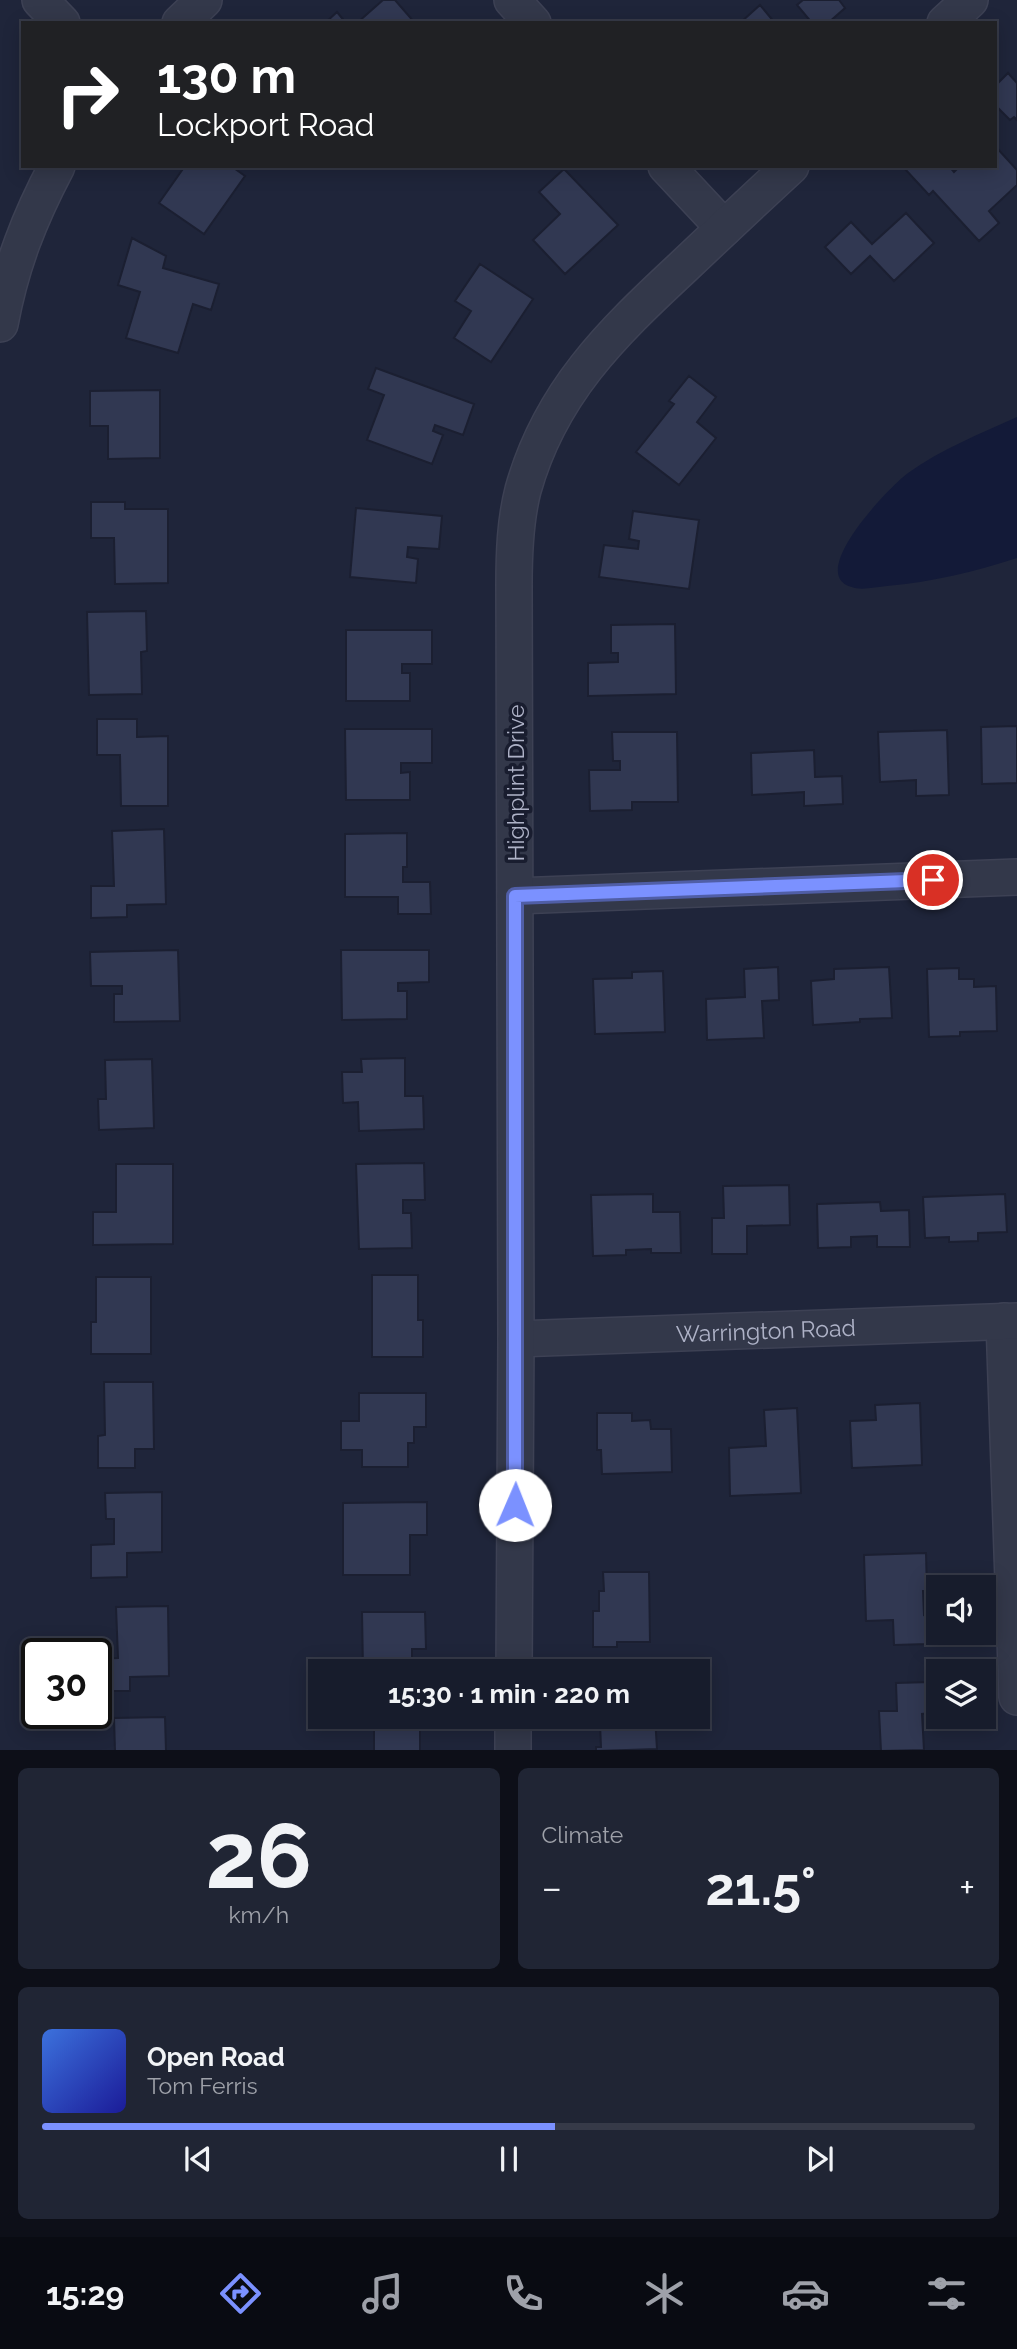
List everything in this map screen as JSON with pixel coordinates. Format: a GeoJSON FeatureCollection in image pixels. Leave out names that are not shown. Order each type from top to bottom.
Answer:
{"type":"FeatureCollection","features":[{"type":"Feature","properties":{"kind":"street"},"geometry":{"type":"LineString","coordinates":[[40,0],[60,21]]}},
{"type":"Feature","properties":{"kind":"street"},"geometry":{"type":"LineString","coordinates":[[182,21],[204,0]]}},
{"type":"Feature","properties":{"kind":"street"},"geometry":{"type":"LineString","coordinates":[[512,0],[531,21]]}},
{"type":"Feature","properties":{"kind":"street"},"geometry":{"type":"LineString","coordinates":[[947,21],[970,0]]}},
{"type":"Feature","properties":{"kind":"street"},"geometry":{"type":"LineString","coordinates":[[0,324],[13,268],[33,212],[56,168]]}},
{"type":"Feature","properties":{"kind":"street"},"geometry":{"type":"LineString","coordinates":[[668,168],[724,229]]}},
{"type":"Feature","properties":{"kind":"street","name":"Highplint Drive"},"geometry":{"type":"LineString","coordinates":[[514,1659],[514,585],[515,539],[523,490],[540,443],[564,395],[587,364],[611,335],[789,168]]}},
{"type":"Feature","properties":{"kind":"street"},"geometry":{"type":"LineString","coordinates":[[515,896],[1017,877]]}},
{"type":"Feature","properties":{"kind":"street"},"geometry":{"type":"LineString","coordinates":[[1010,1321],[1017,1697]]}},
{"type":"Feature","properties":{"kind":"street","name":"Warrington Road"},"geometry":{"type":"LineString","coordinates":[[516,1339],[1010,1321]]}},
{"type":"Feature","properties":{"kind":"street"},"geometry":{"type":"LineString","coordinates":[[513,1729],[513,1750]]}},
{"type":"Feature","properties":{"kind":"water"},"geometry":{"type":"Polygon","coordinates":[[[1017,417],[1017,558],[953,576],[920,582],[859,589],[841,581],[838,568],[843,551],[869,512],[898,481],[961,442],[1017,417]]]}},
{"type":"Feature","properties":{"kind":"building"},"geometry":{"type":"Polygon","coordinates":[[[383,0],[395,0],[413,21],[359,21],[383,0]]]}},
{"type":"Feature","properties":{"kind":"building"},"geometry":{"type":"Polygon","coordinates":[[[803,0],[839,0],[845,8],[830,21],[810,21],[797,5],[803,0]]]}},
{"type":"Feature","properties":{"kind":"building"},"geometry":{"type":"Polygon","coordinates":[[[760,5],[773,21],[742,21],[760,5]]]}},
{"type":"Feature","properties":{"kind":"building"},"geometry":{"type":"Polygon","coordinates":[[[337,12],[344,21],[327,21],[337,12]]]}},
{"type":"Feature","properties":{"kind":"building"},"geometry":{"type":"Polygon","coordinates":[[[1008,73],[1017,83],[1017,120],[1014,117],[1010,120],[997,107],[997,84],[1008,73]]]}},
{"type":"Feature","properties":{"kind":"building"},"geometry":{"type":"Polygon","coordinates":[[[997,148],[1017,170],[1017,185],[989,211],[999,223],[979,241],[933,191],[929,195],[905,169],[951,168],[954,172],[958,168],[997,168],[997,148]]]}},
{"type":"Feature","properties":{"kind":"building"},"geometry":{"type":"Polygon","coordinates":[[[184,168],[234,168],[245,176],[204,234],[159,203],[184,168]]]}},
{"type":"Feature","properties":{"kind":"building"},"geometry":{"type":"Polygon","coordinates":[[[564,169],[618,225],[565,274],[533,240],[560,214],[539,192],[564,169]]]}},
{"type":"Feature","properties":{"kind":"building"},"geometry":{"type":"Polygon","coordinates":[[[906,213],[934,243],[894,281],[870,256],[851,274],[825,247],[851,222],[872,244],[906,213]]]}},
{"type":"Feature","properties":{"kind":"building"},"geometry":{"type":"Polygon","coordinates":[[[132,238],[166,256],[163,268],[219,284],[211,310],[193,304],[178,353],[126,338],[140,292],[118,285],[132,238]]]}},
{"type":"Feature","properties":{"kind":"building"},"geometry":{"type":"Polygon","coordinates":[[[480,264],[533,299],[491,362],[454,338],[471,311],[455,301],[480,264]]]}},
{"type":"Feature","properties":{"kind":"building"},"geometry":{"type":"Polygon","coordinates":[[[376,368],[474,404],[463,435],[435,425],[433,431],[443,435],[432,464],[367,440],[384,395],[368,389],[376,368]]]}},
{"type":"Feature","properties":{"kind":"building"},"geometry":{"type":"Polygon","coordinates":[[[689,376],[716,397],[697,422],[716,438],[679,485],[636,452],[674,404],[669,401],[689,376]]]}},
{"type":"Feature","properties":{"kind":"building"},"geometry":{"type":"Polygon","coordinates":[[[160,390],[160,458],[108,459],[108,426],[90,426],[90,391],[160,390]]]}},
{"type":"Feature","properties":{"kind":"building"},"geometry":{"type":"Polygon","coordinates":[[[91,502],[125,502],[125,509],[168,509],[168,583],[115,584],[114,538],[91,538],[91,502]]]}},
{"type":"Feature","properties":{"kind":"building"},"geometry":{"type":"Polygon","coordinates":[[[356,508],[442,516],[439,549],[408,547],[407,557],[418,559],[416,583],[350,577],[356,508]]]}},
{"type":"Feature","properties":{"kind":"building"},"geometry":{"type":"Polygon","coordinates":[[[633,511],[699,520],[689,589],[599,577],[604,545],[638,549],[639,541],[629,539],[633,511]]]}},
{"type":"Feature","properties":{"kind":"building"},"geometry":{"type":"Polygon","coordinates":[[[146,611],[147,651],[141,652],[142,694],[89,695],[87,612],[146,611]]]}},
{"type":"Feature","properties":{"kind":"building"},"geometry":{"type":"Polygon","coordinates":[[[675,624],[676,694],[588,696],[588,663],[618,662],[618,653],[611,653],[611,625],[675,624]]]}},
{"type":"Feature","properties":{"kind":"building"},"geometry":{"type":"Polygon","coordinates":[[[346,630],[432,630],[432,664],[402,664],[402,673],[410,673],[410,701],[346,701],[346,630]]]}},
{"type":"Feature","properties":{"kind":"building"},"geometry":{"type":"Polygon","coordinates":[[[97,719],[137,719],[137,737],[168,736],[168,806],[121,806],[120,755],[97,755],[97,719]]]}},
{"type":"Feature","properties":{"kind":"building"},"geometry":{"type":"Polygon","coordinates":[[[1017,726],[1017,783],[982,784],[981,727],[1017,726]]]}},
{"type":"Feature","properties":{"kind":"building"},"geometry":{"type":"Polygon","coordinates":[[[345,729],[432,729],[432,763],[401,763],[401,773],[410,772],[410,800],[346,800],[345,729]]]}},
{"type":"Feature","properties":{"kind":"building"},"geometry":{"type":"Polygon","coordinates":[[[947,730],[949,795],[916,796],[916,780],[880,782],[878,732],[947,730]]]}},
{"type":"Feature","properties":{"kind":"building"},"geometry":{"type":"Polygon","coordinates":[[[612,732],[677,732],[678,802],[632,802],[632,810],[590,811],[589,770],[620,770],[620,761],[613,761],[612,732]]]}},
{"type":"Feature","properties":{"kind":"building"},"geometry":{"type":"Polygon","coordinates":[[[814,750],[815,777],[842,776],[843,804],[804,806],[804,792],[752,795],[751,753],[814,750]]]}},
{"type":"Feature","properties":{"kind":"building"},"geometry":{"type":"Polygon","coordinates":[[[164,829],[166,904],[127,905],[127,917],[91,918],[91,886],[114,886],[112,831],[164,829]]]}},
{"type":"Feature","properties":{"kind":"building"},"geometry":{"type":"Polygon","coordinates":[[[407,833],[407,867],[403,867],[403,882],[430,882],[431,914],[398,914],[398,897],[345,897],[345,834],[407,833]]]}},
{"type":"Feature","properties":{"kind":"building"},"geometry":{"type":"Polygon","coordinates":[[[178,950],[180,1021],[114,1022],[114,994],[122,994],[122,986],[91,986],[90,952],[178,950]]]}},
{"type":"Feature","properties":{"kind":"building"},"geometry":{"type":"Polygon","coordinates":[[[341,950],[429,950],[429,982],[398,983],[398,991],[407,991],[407,1019],[342,1020],[341,950]]]}},
{"type":"Feature","properties":{"kind":"building"},"geometry":{"type":"Polygon","coordinates":[[[778,967],[779,1000],[762,1001],[764,1038],[707,1040],[706,999],[745,997],[744,969],[778,967]]]}},
{"type":"Feature","properties":{"kind":"building"},"geometry":{"type":"Polygon","coordinates":[[[889,967],[892,1018],[813,1025],[811,981],[834,979],[834,969],[889,967]]]}},
{"type":"Feature","properties":{"kind":"building"},"geometry":{"type":"Polygon","coordinates":[[[959,968],[959,979],[974,979],[974,987],[996,986],[997,1031],[960,1032],[960,1036],[929,1037],[927,969],[959,968]]]}},
{"type":"Feature","properties":{"kind":"building"},"geometry":{"type":"Polygon","coordinates":[[[663,971],[665,1032],[595,1034],[593,979],[632,978],[632,972],[663,971]]]}},
{"type":"Feature","properties":{"kind":"building"},"geometry":{"type":"Polygon","coordinates":[[[405,1058],[405,1096],[423,1096],[424,1129],[359,1131],[358,1102],[343,1103],[342,1072],[362,1072],[361,1059],[405,1058]]]}},
{"type":"Feature","properties":{"kind":"building"},"geometry":{"type":"Polygon","coordinates":[[[152,1059],[154,1128],[99,1130],[98,1099],[106,1099],[105,1060],[152,1059]]]}},
{"type":"Feature","properties":{"kind":"building"},"geometry":{"type":"Polygon","coordinates":[[[424,1163],[425,1200],[403,1200],[403,1213],[411,1213],[412,1248],[359,1249],[356,1164],[424,1163]]]}},
{"type":"Feature","properties":{"kind":"building"},"geometry":{"type":"Polygon","coordinates":[[[116,1164],[173,1164],[173,1244],[93,1245],[93,1212],[116,1212],[116,1164]]]}},
{"type":"Feature","properties":{"kind":"building"},"geometry":{"type":"Polygon","coordinates":[[[789,1185],[790,1225],[747,1226],[747,1254],[712,1254],[712,1218],[724,1218],[723,1186],[789,1185]]]}},
{"type":"Feature","properties":{"kind":"building"},"geometry":{"type":"Polygon","coordinates":[[[653,1194],[653,1212],[680,1212],[681,1253],[651,1253],[651,1249],[626,1250],[626,1255],[593,1256],[591,1195],[653,1194]]]}},
{"type":"Feature","properties":{"kind":"building"},"geometry":{"type":"Polygon","coordinates":[[[1005,1194],[1007,1232],[978,1233],[978,1241],[949,1242],[949,1237],[925,1238],[923,1197],[1005,1194]]]}},
{"type":"Feature","properties":{"kind":"building"},"geometry":{"type":"Polygon","coordinates":[[[880,1202],[881,1211],[909,1210],[910,1247],[877,1247],[877,1236],[851,1237],[851,1247],[818,1248],[817,1204],[880,1202]]]}},
{"type":"Feature","properties":{"kind":"building"},"geometry":{"type":"Polygon","coordinates":[[[372,1275],[418,1275],[418,1320],[423,1320],[423,1357],[372,1357],[372,1275]]]}},
{"type":"Feature","properties":{"kind":"building"},"geometry":{"type":"Polygon","coordinates":[[[96,1277],[151,1277],[151,1354],[91,1354],[91,1322],[96,1322],[96,1277]]]}},
{"type":"Feature","properties":{"kind":"building"},"geometry":{"type":"Polygon","coordinates":[[[104,1382],[153,1382],[154,1449],[135,1449],[135,1468],[98,1468],[98,1436],[105,1435],[104,1382]]]}},
{"type":"Feature","properties":{"kind":"building"},"geometry":{"type":"Polygon","coordinates":[[[359,1393],[426,1393],[426,1427],[414,1427],[414,1443],[408,1443],[408,1467],[362,1467],[362,1450],[341,1450],[341,1421],[359,1421],[359,1393]]]}},
{"type":"Feature","properties":{"kind":"building"},"geometry":{"type":"Polygon","coordinates":[[[920,1403],[922,1465],[852,1468],[850,1421],[876,1420],[875,1405],[920,1403]]]}},
{"type":"Feature","properties":{"kind":"building"},"geometry":{"type":"Polygon","coordinates":[[[797,1408],[801,1493],[730,1496],[729,1448],[766,1446],[764,1410],[797,1408]]]}},
{"type":"Feature","properties":{"kind":"building"},"geometry":{"type":"Polygon","coordinates":[[[597,1413],[632,1413],[632,1421],[650,1420],[651,1429],[671,1429],[672,1472],[602,1474],[601,1450],[597,1450],[597,1413]]]}},
{"type":"Feature","properties":{"kind":"building"},"geometry":{"type":"Polygon","coordinates":[[[162,1492],[162,1552],[127,1553],[127,1577],[91,1578],[91,1545],[114,1544],[114,1519],[106,1519],[105,1493],[162,1492]]]}},
{"type":"Feature","properties":{"kind":"building"},"geometry":{"type":"Polygon","coordinates":[[[427,1502],[427,1535],[410,1535],[410,1575],[343,1575],[343,1503],[427,1502]]]}},
{"type":"Feature","properties":{"kind":"building"},"geometry":{"type":"Polygon","coordinates":[[[926,1553],[926,1591],[923,1591],[926,1644],[894,1645],[893,1620],[866,1621],[864,1555],[926,1553]]]}},
{"type":"Feature","properties":{"kind":"building"},"geometry":{"type":"Polygon","coordinates":[[[603,1572],[649,1572],[650,1642],[617,1642],[617,1647],[593,1647],[593,1611],[599,1611],[599,1591],[604,1591],[603,1572]]]}},
{"type":"Feature","properties":{"kind":"building"},"geometry":{"type":"Polygon","coordinates":[[[168,1606],[169,1676],[130,1677],[130,1691],[112,1691],[112,1658],[118,1658],[116,1607],[168,1606]]]}},
{"type":"Feature","properties":{"kind":"building"},"geometry":{"type":"Polygon","coordinates":[[[362,1612],[425,1612],[426,1649],[412,1649],[412,1659],[363,1659],[362,1612]]]}},
{"type":"Feature","properties":{"kind":"building"},"geometry":{"type":"Polygon","coordinates":[[[926,1682],[926,1714],[922,1714],[924,1750],[881,1750],[879,1711],[897,1711],[896,1683],[926,1682]]]}},
{"type":"Feature","properties":{"kind":"building"},"geometry":{"type":"Polygon","coordinates":[[[165,1717],[166,1750],[115,1750],[114,1718],[165,1717]]]}},
{"type":"Feature","properties":{"kind":"building"},"geometry":{"type":"Polygon","coordinates":[[[374,1729],[420,1729],[420,1750],[374,1750],[374,1729]]]}},
{"type":"Feature","properties":{"kind":"building"},"geometry":{"type":"Polygon","coordinates":[[[600,1729],[656,1729],[657,1749],[596,1750],[596,1747],[601,1747],[600,1729]]]}},
{"type":"Feature","properties":{"kind":"route"},"geometry":{"type":"LineString","coordinates":[[515,1505],[515,896],[933,880]]}}]}
